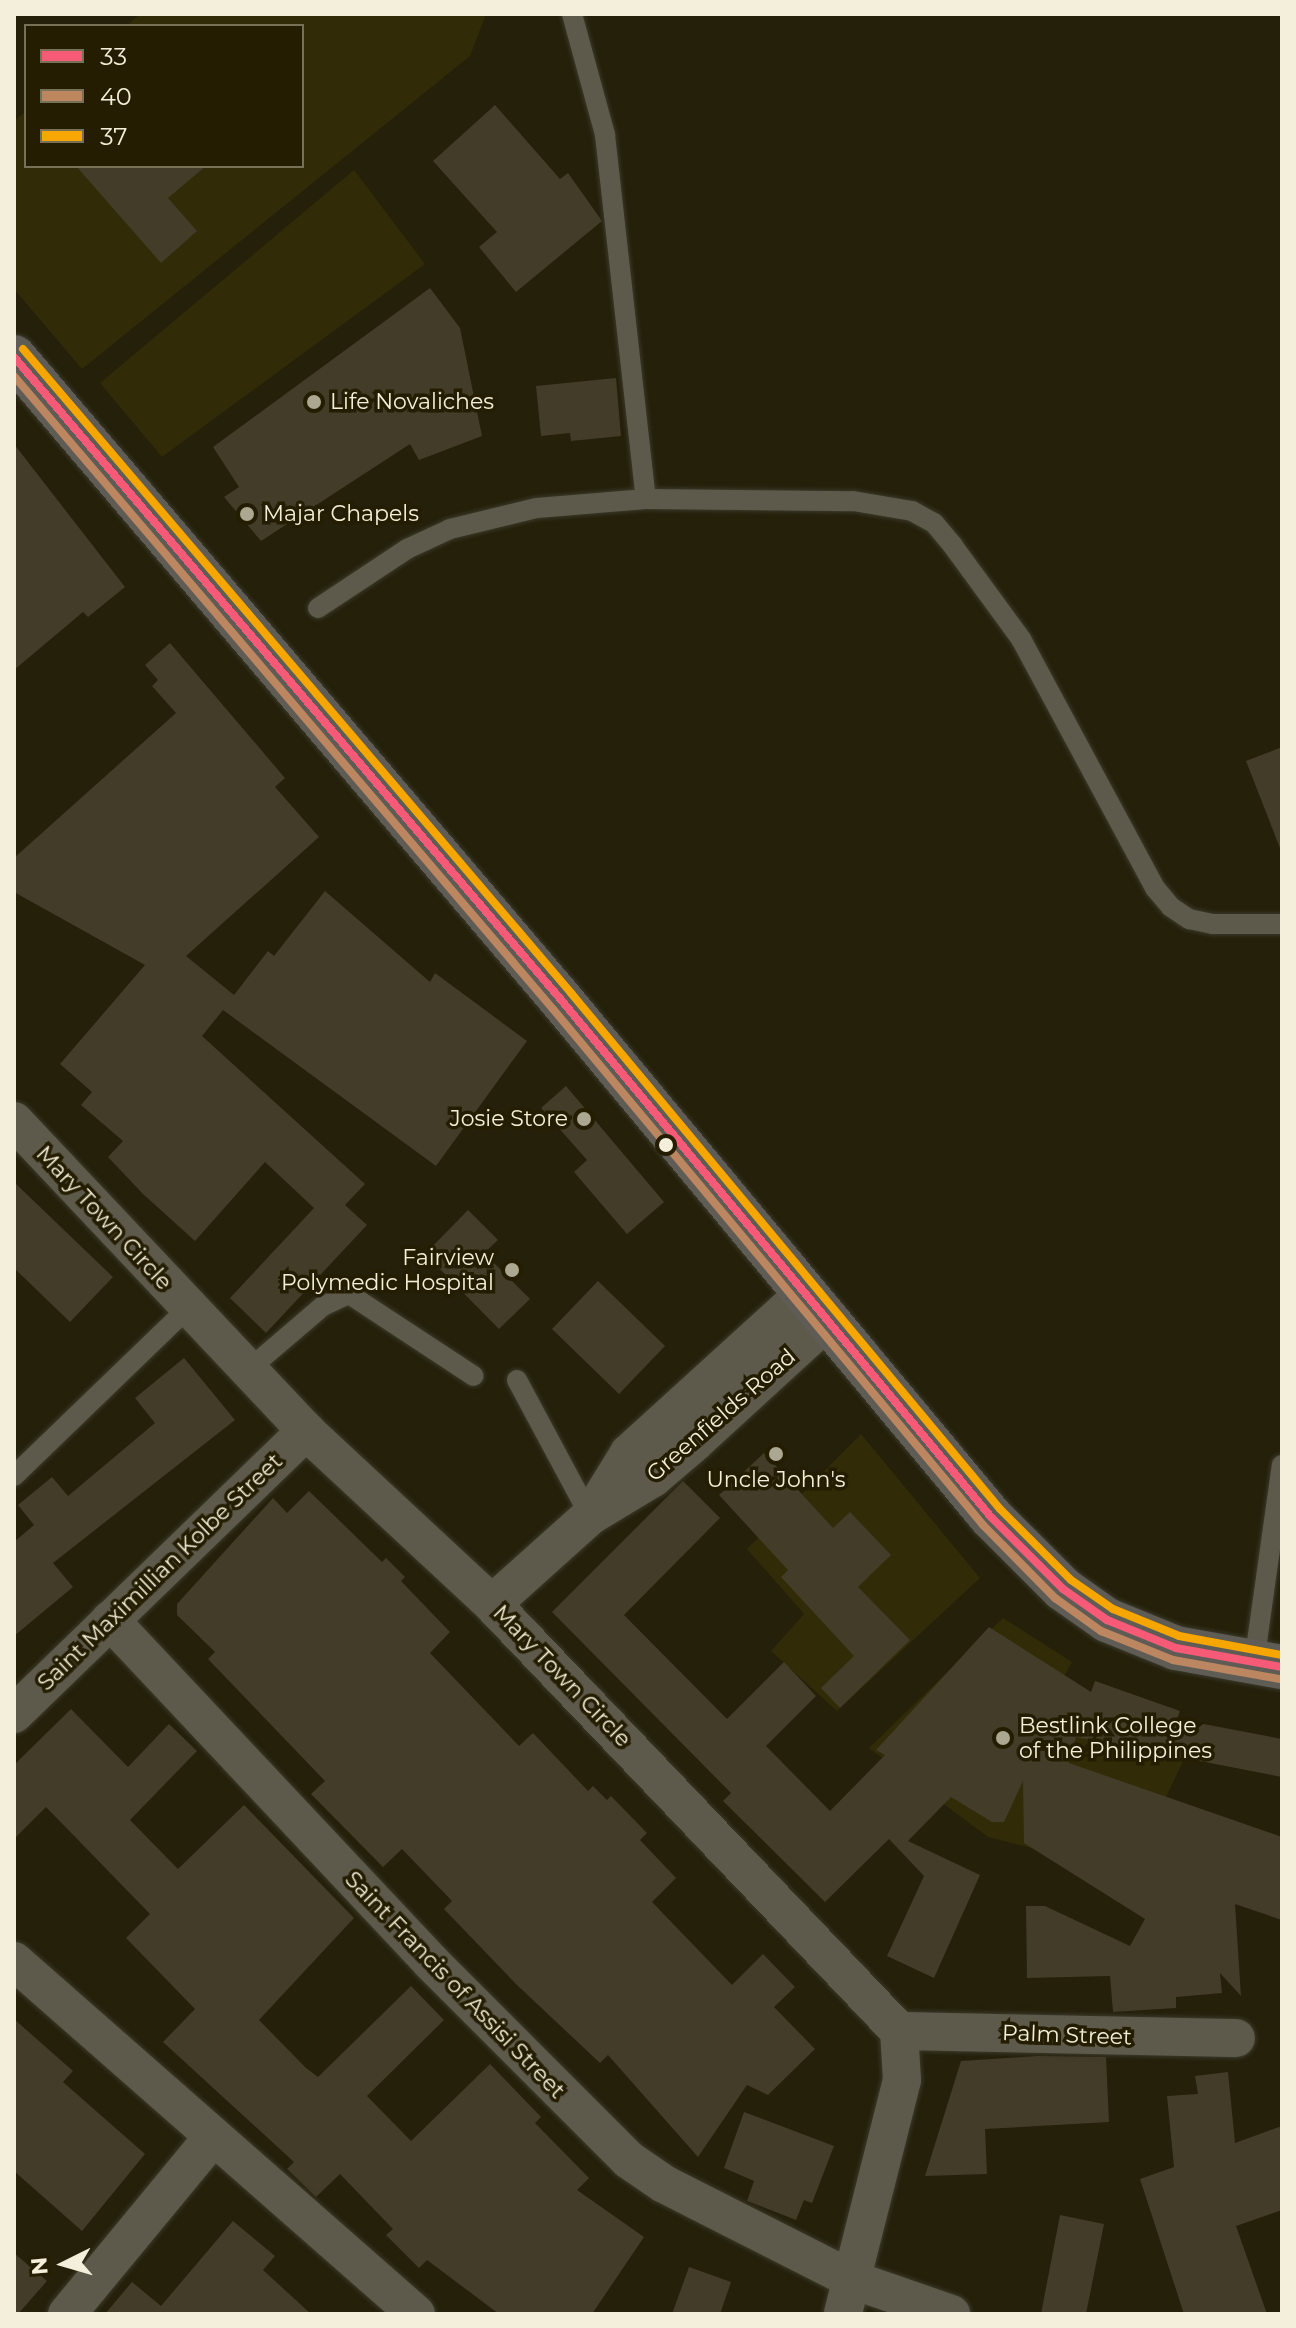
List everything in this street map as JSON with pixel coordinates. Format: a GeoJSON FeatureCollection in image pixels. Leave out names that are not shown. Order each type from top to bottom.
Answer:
{"type":"FeatureCollection","features":[{"type":"Feature","properties":{"kind":"main road"},"geometry":{"type":"LineString","coordinates":[[14,357],[991,1517],[1063,1589],[1107,1620],[1176,1648],[1268,1665]]}},
{"type":"Feature","properties":{"kind":"street","name":"Mary Town Circle"},"geometry":{"type":"LineString","coordinates":[[14,1121],[306,1431],[492,1604],[899,2031]]}},
{"type":"Feature","properties":{"kind":"street","name":"Greenfields Road"},"geometry":{"type":"LineString","coordinates":[[492,1604],[590,1516],[653,1478],[816,1307]]}},
{"type":"Feature","properties":{"kind":"street","name":"Saint Maximillian Kolbe Street"},"geometry":{"type":"LineString","coordinates":[[14,1714],[306,1431]]}},
{"type":"Feature","properties":{"kind":"street","name":"Saint Francis of Assisi Street"},"geometry":{"type":"LineString","coordinates":[[110,1620],[430,1961],[629,2160],[848,2297],[951,2314]]}},
{"type":"Feature","properties":{"kind":"street"},"geometry":{"type":"LineString","coordinates":[[14,1961],[416,2314]]}},
{"type":"Feature","properties":{"kind":"street","name":"Palm Street"},"geometry":{"type":"LineString","coordinates":[[899,2031],[1236,2038]]}},
{"type":"Feature","properties":{"kind":"street"},"geometry":{"type":"LineString","coordinates":[[848,2297],[902,2080],[899,2031]]}},
{"type":"Feature","properties":{"kind":"street"},"geometry":{"type":"LineString","coordinates":[[67,2314],[212,2138]]}},
{"type":"Feature","properties":{"kind":"lane"},"geometry":{"type":"LineString","coordinates":[[572,14],[605,135],[646,499]]}},
{"type":"Feature","properties":{"kind":"lane"},"geometry":{"type":"LineString","coordinates":[[318,608],[373,569],[450,529],[537,508],[646,499],[853,501],[912,511],[934,523],[1021,639],[1155,888],[1171,907],[1189,919],[1212,924],[1282,924]]}},
{"type":"Feature","properties":{"kind":"lane"},"geometry":{"type":"LineString","coordinates":[[248,1370],[323,1306],[349,1294],[474,1376]]}},
{"type":"Feature","properties":{"kind":"lane"},"geometry":{"type":"LineString","coordinates":[[14,1476],[188,1308]]}},
{"type":"Feature","properties":{"kind":"lane"},"geometry":{"type":"LineString","coordinates":[[517,1380],[590,1516]]}},
{"type":"Feature","properties":{"kind":"lane"},"geometry":{"type":"LineString","coordinates":[[1268,1665],[1282,1465]]}},
{"type":"Feature","properties":{"kind":"shaded area"},"geometry":{"type":"Polygon","coordinates":[[[140,14],[486,14],[470,56],[82,369],[14,289],[14,121],[24,113],[24,168],[304,168],[304,24],[128,24],[140,14]]]}},
{"type":"Feature","properties":{"kind":"shaded area"},"geometry":{"type":"Polygon","coordinates":[[[354,170],[425,264],[162,457],[100,383],[354,170]]]}},
{"type":"Feature","properties":{"kind":"shaded area"},"geometry":{"type":"Polygon","coordinates":[[[861,1434],[980,1578],[837,1711],[771,1651],[804,1614],[747,1549],[861,1434]]]}},
{"type":"Feature","properties":{"kind":"shaded area","name":"Bestlink College of the Philippines"},"geometry":{"type":"Polygon","coordinates":[[[1003,1618],[1072,1662],[1051,1700],[1186,1755],[1130,1873],[988,1837],[869,1748],[1003,1618]]]}},
{"type":"Feature","properties":{"kind":"building"},"geometry":{"type":"Polygon","coordinates":[[[495,105],[560,179],[568,173],[602,221],[516,292],[479,247],[497,232],[433,161],[495,105]]]}},
{"type":"Feature","properties":{"kind":"building"},"geometry":{"type":"Polygon","coordinates":[[[78,168],[204,168],[168,198],[197,231],[161,263],[78,168]]]}},
{"type":"Feature","properties":{"kind":"building"},"geometry":{"type":"Polygon","coordinates":[[[430,288],[460,328],[482,436],[419,460],[410,444],[261,541],[224,497],[239,487],[213,447],[430,288]]]}},
{"type":"Feature","properties":{"kind":"building"},"geometry":{"type":"Polygon","coordinates":[[[616,378],[621,436],[571,441],[570,433],[541,436],[536,386],[616,378]]]}},
{"type":"Feature","properties":{"kind":"building"},"geometry":{"type":"Polygon","coordinates":[[[14,444],[125,587],[88,617],[83,612],[14,670],[14,444]]]}},
{"type":"Feature","properties":{"kind":"building"},"geometry":{"type":"Polygon","coordinates":[[[170,643],[285,778],[275,787],[319,837],[186,956],[234,995],[268,951],[274,956],[325,891],[430,982],[435,973],[527,1041],[436,1166],[223,1010],[202,1036],[365,1184],[345,1205],[367,1225],[266,1333],[230,1298],[314,1208],[265,1162],[195,1241],[143,1194],[108,1157],[123,1141],[81,1105],[92,1092],[60,1064],[145,965],[14,892],[14,858],[176,713],[152,686],[158,680],[145,665],[170,643]]]}},
{"type":"Feature","properties":{"kind":"building"},"geometry":{"type":"Polygon","coordinates":[[[1282,747],[1282,847],[1280,848],[1246,761],[1282,747]]]}},
{"type":"Feature","properties":{"kind":"building"},"geometry":{"type":"Polygon","coordinates":[[[566,1086],[664,1202],[627,1234],[574,1172],[587,1160],[541,1108],[566,1086]]]}},
{"type":"Feature","properties":{"kind":"building"},"geometry":{"type":"Polygon","coordinates":[[[14,1182],[113,1277],[70,1322],[14,1268],[14,1182]]]}},
{"type":"Feature","properties":{"kind":"building"},"geometry":{"type":"Polygon","coordinates":[[[468,1210],[498,1240],[484,1253],[530,1299],[499,1329],[425,1254],[468,1210]]]}},
{"type":"Feature","properties":{"kind":"building"},"geometry":{"type":"Polygon","coordinates":[[[598,1281],[665,1346],[619,1394],[552,1329],[598,1281]]]}},
{"type":"Feature","properties":{"kind":"building"},"geometry":{"type":"Polygon","coordinates":[[[184,1358],[235,1420],[53,1563],[73,1587],[14,1636],[14,1542],[34,1525],[18,1505],[52,1477],[68,1496],[155,1423],[135,1398],[184,1358]]]}},
{"type":"Feature","properties":{"kind":"building"},"geometry":{"type":"Polygon","coordinates":[[[764,1453],[833,1528],[850,1512],[891,1555],[858,1587],[910,1640],[840,1708],[821,1688],[854,1656],[781,1577],[788,1570],[719,1495],[764,1453]]]}},
{"type":"Feature","properties":{"kind":"building"},"geometry":{"type":"Polygon","coordinates":[[[683,1481],[720,1518],[624,1615],[727,1719],[784,1662],[816,1696],[766,1746],[830,1811],[885,1755],[876,1750],[989,1627],[1091,1692],[1095,1681],[1180,1711],[1177,1719],[1282,1739],[1282,1777],[1076,1737],[1069,1763],[1282,1837],[1282,1920],[1235,1904],[1241,1996],[1220,1973],[1222,1993],[1176,1997],[1176,2008],[1113,2012],[1110,1976],[1027,1978],[1026,1906],[1045,1906],[1130,1946],[1145,1919],[1024,1843],[1023,1781],[1004,1822],[992,1822],[951,1797],[908,1841],[980,1875],[934,1978],[887,1956],[924,1876],[889,1839],[825,1902],[723,1801],[731,1793],[552,1612],[683,1481]]]}},
{"type":"Feature","properties":{"kind":"building"},"geometry":{"type":"Polygon","coordinates":[[[309,1491],[382,1562],[386,1558],[405,1577],[401,1581],[450,1632],[430,1653],[519,1746],[533,1733],[588,1791],[593,1786],[607,1800],[611,1796],[647,1833],[640,1840],[676,1878],[652,1902],[732,1985],[763,1954],[795,1987],[774,2007],[815,2049],[768,2095],[747,2085],[698,2157],[608,2055],[600,2063],[517,1985],[444,1909],[452,1901],[402,1849],[383,1867],[311,1794],[325,1781],[208,1659],[215,1652],[177,1615],[177,1604],[273,1498],[287,1513],[309,1491]]]}},
{"type":"Feature","properties":{"kind":"building"},"geometry":{"type":"Polygon","coordinates":[[[71,1709],[128,1767],[169,1724],[197,1751],[130,1820],[178,1869],[244,1805],[354,1918],[259,2020],[306,2068],[318,2077],[411,1986],[444,2020],[367,2096],[411,2141],[490,2064],[541,2117],[535,2123],[589,2178],[577,2190],[644,2237],[592,2314],[499,2314],[427,2260],[419,2268],[386,2235],[393,2229],[340,2174],[316,2197],[287,2169],[294,2162],[163,2042],[195,2009],[126,1938],[150,1914],[46,1807],[14,1839],[14,1765],[71,1709]]]}},
{"type":"Feature","properties":{"kind":"building"},"geometry":{"type":"Polygon","coordinates":[[[14,2019],[73,2071],[63,2082],[145,2154],[82,2231],[14,2171],[14,2019]]]}},
{"type":"Feature","properties":{"kind":"building"},"geometry":{"type":"Polygon","coordinates":[[[1037,2056],[1106,2057],[1109,2122],[985,2129],[987,2174],[925,2176],[961,2061],[1037,2056]]]}},
{"type":"Feature","properties":{"kind":"building"},"geometry":{"type":"Polygon","coordinates":[[[1228,2072],[1235,2143],[1282,2126],[1282,2210],[1236,2226],[1267,2314],[1184,2314],[1140,2179],[1174,2167],[1167,2096],[1198,2094],[1195,2076],[1228,2072]]]}},
{"type":"Feature","properties":{"kind":"building"},"geometry":{"type":"Polygon","coordinates":[[[744,2112],[834,2146],[812,2203],[804,2200],[796,2220],[747,2201],[754,2181],[724,2168],[744,2112]]]}},
{"type":"Feature","properties":{"kind":"building"},"geometry":{"type":"Polygon","coordinates":[[[1060,2215],[1104,2224],[1086,2314],[1041,2314],[1060,2215]]]}},
{"type":"Feature","properties":{"kind":"building"},"geometry":{"type":"Polygon","coordinates":[[[233,2221],[275,2256],[263,2270],[311,2314],[105,2314],[132,2282],[161,2306],[233,2221]]]}},
{"type":"Feature","properties":{"kind":"building"},"geometry":{"type":"Polygon","coordinates":[[[14,2253],[47,2281],[18,2314],[14,2314],[14,2253]]]}},
{"type":"Feature","properties":{"kind":"building"},"geometry":{"type":"Polygon","coordinates":[[[689,2267],[731,2282],[720,2314],[672,2314],[689,2267]]]}},
{"type":"Feature","properties":{"kind":"transit line","name":"37"},"geometry":{"type":"LineString","coordinates":[[23,349],[571,993],[1000,1509],[1071,1580],[1113,1609],[1179,1636],[1282,1655]]}},
{"type":"Feature","properties":{"kind":"transit line","name":"33"},"geometry":{"type":"LineString","coordinates":[[14,357],[562,1001],[991,1517],[1063,1589],[1107,1620],[1176,1648],[1282,1667]]}},
{"type":"Feature","properties":{"kind":"transit line","name":"40"},"geometry":{"type":"LineString","coordinates":[[14,376],[553,1009],[983,1525],[1055,1598],[1101,1631],[1173,1660],[1280,1679]]}},
{"type":"Feature","properties":{"kind":"place","name":"Life Novaliches"},"geometry":{"type":"Point","coordinates":[314,402]}},
{"type":"Feature","properties":{"kind":"place","name":"Majar Chapels"},"geometry":{"type":"Point","coordinates":[247,514]}},
{"type":"Feature","properties":{"kind":"place","name":"Josie Store"},"geometry":{"type":"Point","coordinates":[584,1119]}},
{"type":"Feature","properties":{"kind":"place","name":"Fairview Polymedic Hospital"},"geometry":{"type":"Point","coordinates":[512,1270]}},
{"type":"Feature","properties":{"kind":"place","name":"Uncle John's"},"geometry":{"type":"Point","coordinates":[776,1454]}},
{"type":"Feature","properties":{"kind":"place","name":"Bestlink College of the Philippines"},"geometry":{"type":"Point","coordinates":[1003,1738]}}]}
